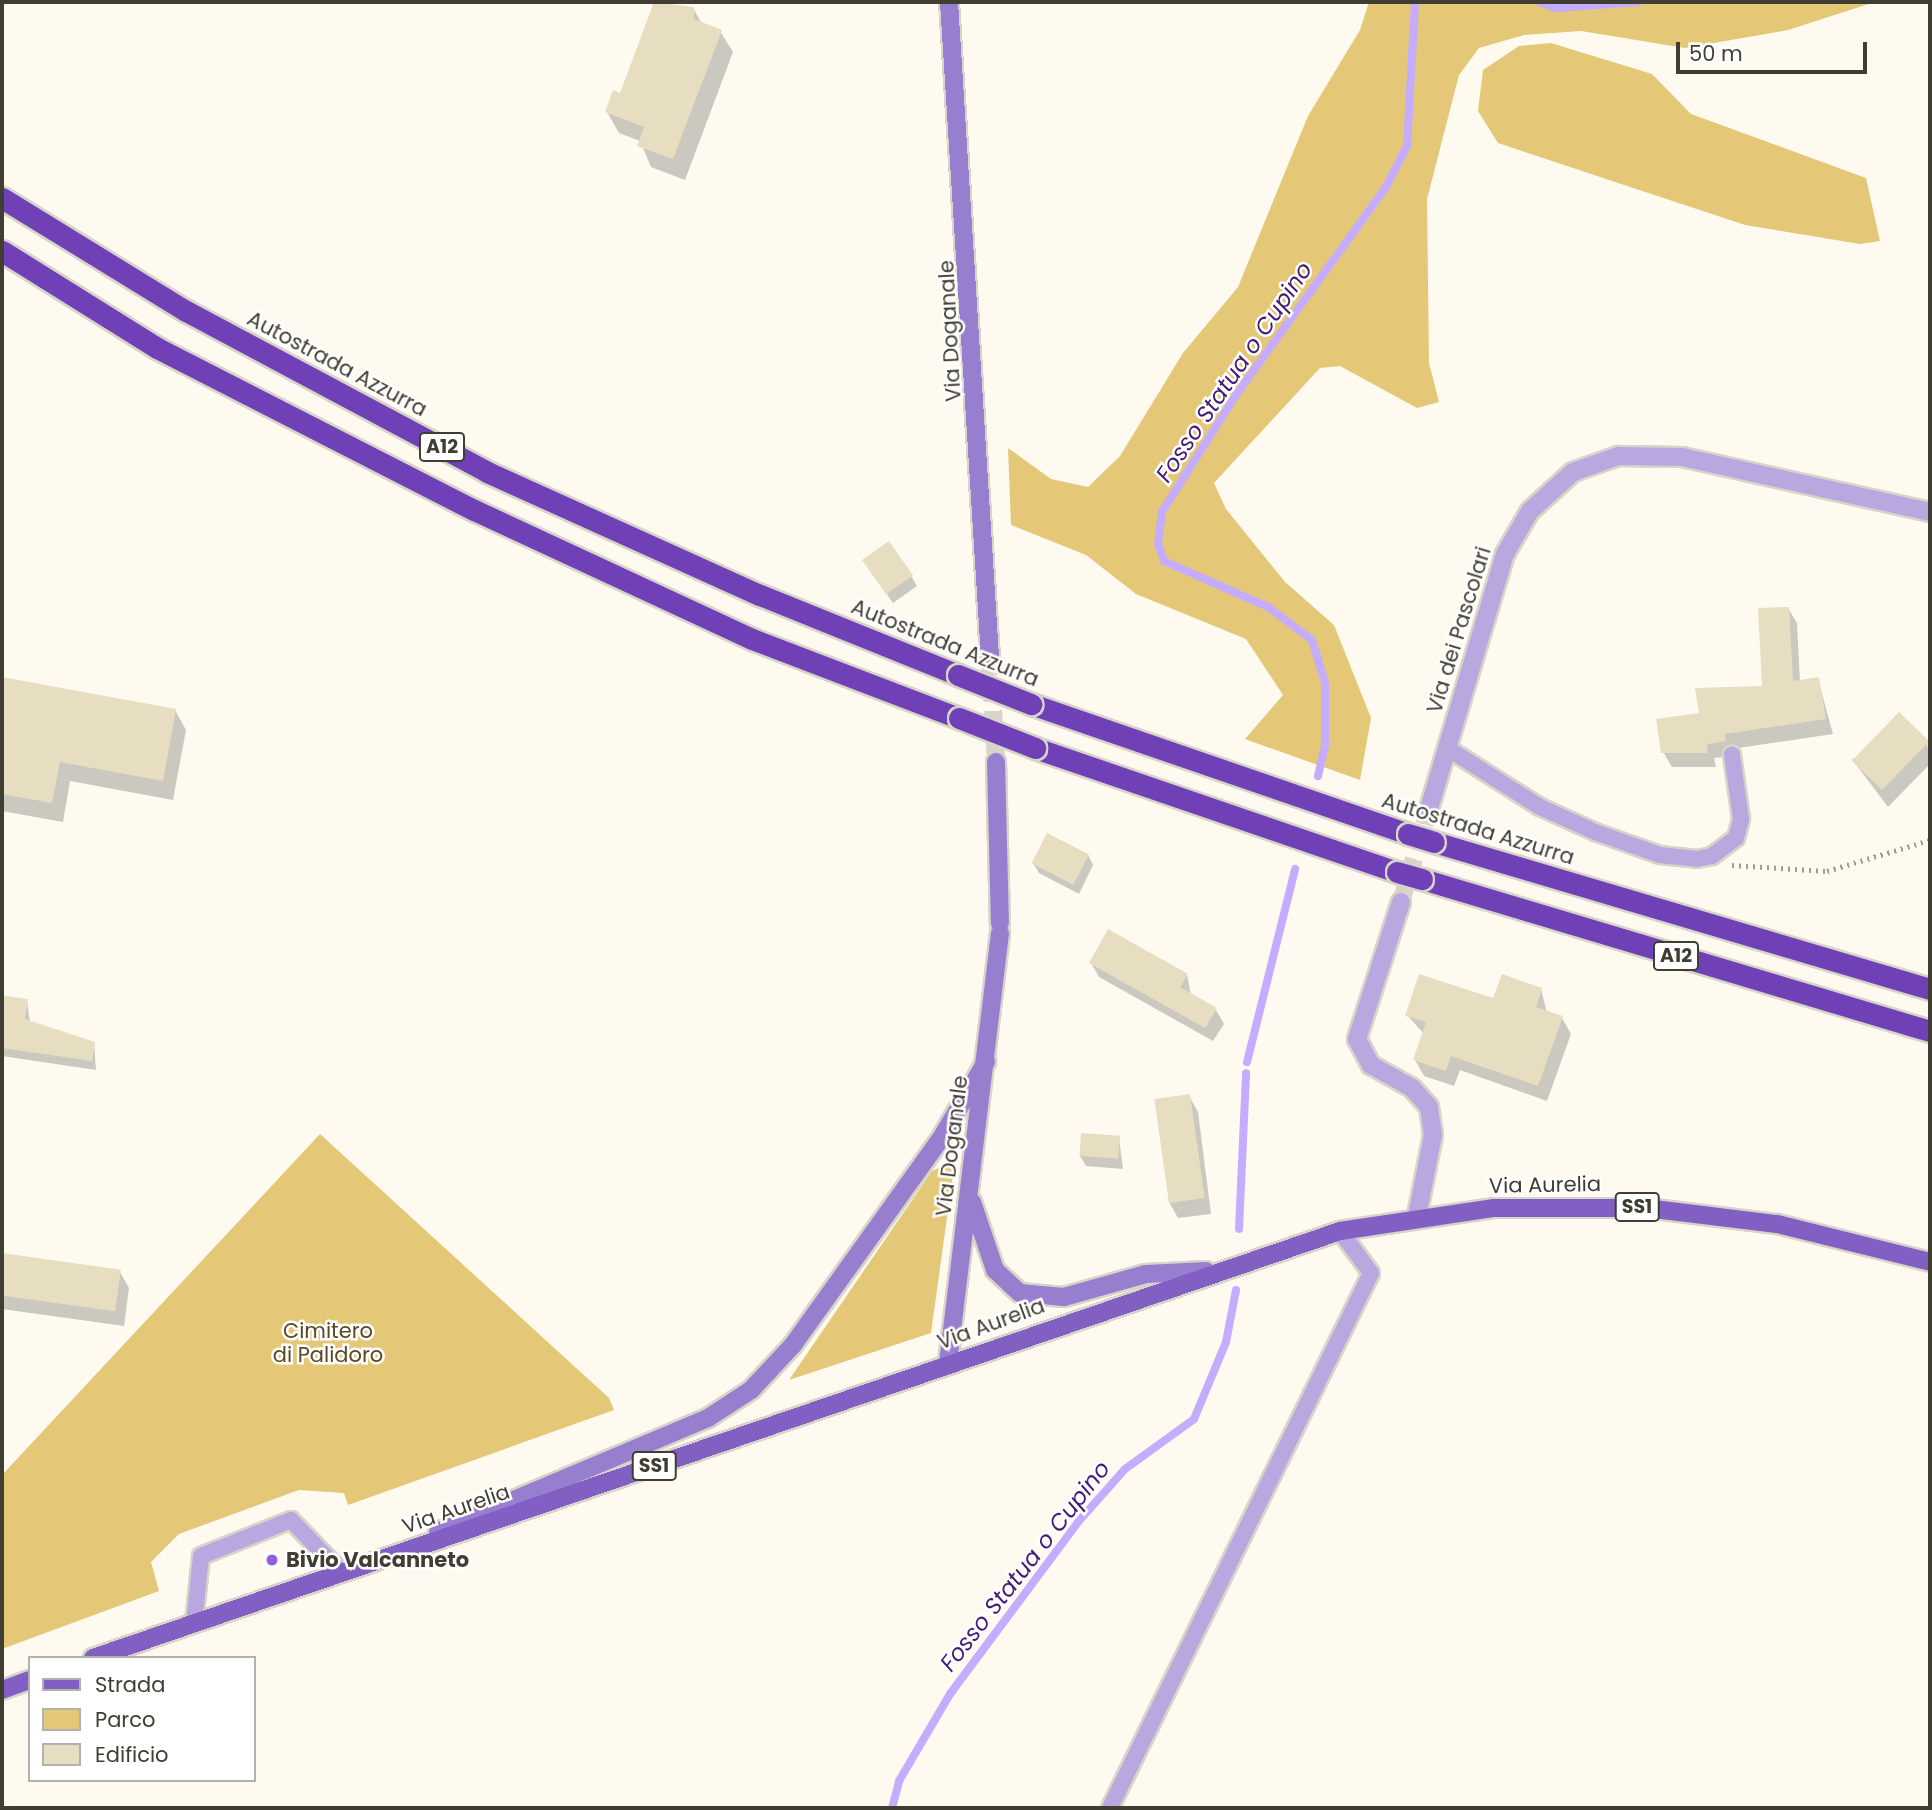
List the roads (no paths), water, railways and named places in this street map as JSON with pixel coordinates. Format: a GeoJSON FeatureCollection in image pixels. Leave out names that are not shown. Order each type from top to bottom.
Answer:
{"type":"FeatureCollection","features":[{"type":"Feature","properties":{"kind":"highway","name":"Autostrada Azzurra"},"geometry":{"type":"LineString","coordinates":[[2,198],[186,311],[487,472],[760,595],[1031,704],[1228,775],[1434,842],[1930,989]]}},
{"type":"Feature","properties":{"kind":"highway","name":"A12"},"geometry":{"type":"LineString","coordinates":[[2,251],[157,348],[474,510],[752,639],[1035,748],[1375,866],[1930,1031]]}},
{"type":"Feature","properties":{"kind":"main road","name":"Via Doganale"},"geometry":{"type":"LineString","coordinates":[[949,2],[990,657]]}},
{"type":"Feature","properties":{"kind":"main road","name":"Via Doganale"},"geometry":{"type":"LineString","coordinates":[[948,1363],[1000,928],[996,762]]}},
{"type":"Feature","properties":{"kind":"main road"},"geometry":{"type":"LineString","coordinates":[[359,1566],[708,1418],[741,1398],[793,1345],[940,1140],[986,1062]]}},
{"type":"Feature","properties":{"kind":"main road"},"geometry":{"type":"LineString","coordinates":[[969,1195],[995,1270],[1020,1293],[1064,1297],[1146,1274],[1206,1271]]}},
{"type":"Feature","properties":{"kind":"main road","name":"Via Aurelia"},"geometry":{"type":"LineString","coordinates":[[99,1656],[948,1363],[1206,1271],[1277,1247],[1340,1231],[1417,1216],[1545,1206],[1677,1210],[1822,1233],[1930,1262]]}},
{"type":"Feature","properties":{"kind":"main road"},"geometry":{"type":"LineString","coordinates":[[2,1690],[28,1680]]}},
{"type":"Feature","properties":{"kind":"street","name":"Via dei Pascolari"},"geometry":{"type":"LineString","coordinates":[[1428,812],[1510,542],[1548,491],[1579,468],[1630,455],[1699,459],[1930,512]]}},
{"type":"Feature","properties":{"kind":"street"},"geometry":{"type":"LineString","coordinates":[[1401,902],[1357,1039],[1371,1065],[1418,1092],[1429,1107],[1433,1135],[1417,1216]]}},
{"type":"Feature","properties":{"kind":"lane"},"geometry":{"type":"LineString","coordinates":[[1447,748],[1540,807],[1595,832],[1660,855],[1712,856],[1736,838],[1741,819],[1732,755]]}},
{"type":"Feature","properties":{"kind":"lane"},"geometry":{"type":"LineString","coordinates":[[1110,1808],[1371,1273],[1340,1231]]}},
{"type":"Feature","properties":{"kind":"lane"},"geometry":{"type":"LineString","coordinates":[[194,1623],[201,1556],[291,1520],[341,1572]]}},
{"type":"Feature","properties":{"kind":"waterway","name":"Fosso Statua o Cupino"},"geometry":{"type":"LineString","coordinates":[[1318,776],[1325,746],[1325,683],[1312,640],[1268,607],[1164,561],[1158,544],[1162,512],[1236,395],[1386,187],[1407,146],[1415,2]]}},
{"type":"Feature","properties":{"kind":"waterway","name":"Fosso Statua o Cupino"},"geometry":{"type":"LineString","coordinates":[[1539,2],[1556,8],[1639,2]]}},
{"type":"Feature","properties":{"kind":"waterway","name":"Fosso Statua o Cupino"},"geometry":{"type":"LineString","coordinates":[[1247,1062],[1295,869]]}},
{"type":"Feature","properties":{"kind":"waterway","name":"Fosso Statua o Cupino"},"geometry":{"type":"LineString","coordinates":[[1239,1229],[1246,1073]]}},
{"type":"Feature","properties":{"kind":"waterway","name":"Fosso Statua o Cupino"},"geometry":{"type":"LineString","coordinates":[[892,1808],[899,1781],[950,1694],[1078,1522],[1125,1469],[1194,1419],[1226,1342],[1236,1290]]}},
{"type":"Feature","properties":{"kind":"tunnel"},"geometry":{"type":"LineString","coordinates":[[990,657],[996,762]]}},
{"type":"Feature","properties":{"kind":"tunnel"},"geometry":{"type":"LineString","coordinates":[[1401,902],[1428,812]]}},
{"type":"Feature","properties":{"kind":"place","name":"Bivio Valcanneto"},"geometry":{"type":"Point","coordinates":[272,1560]}},
{"type":"Feature","properties":{"kind":"park label","name":"Cimitero di Palidoro"},"geometry":{"type":"Point","coordinates":[328,1343]}}]}
